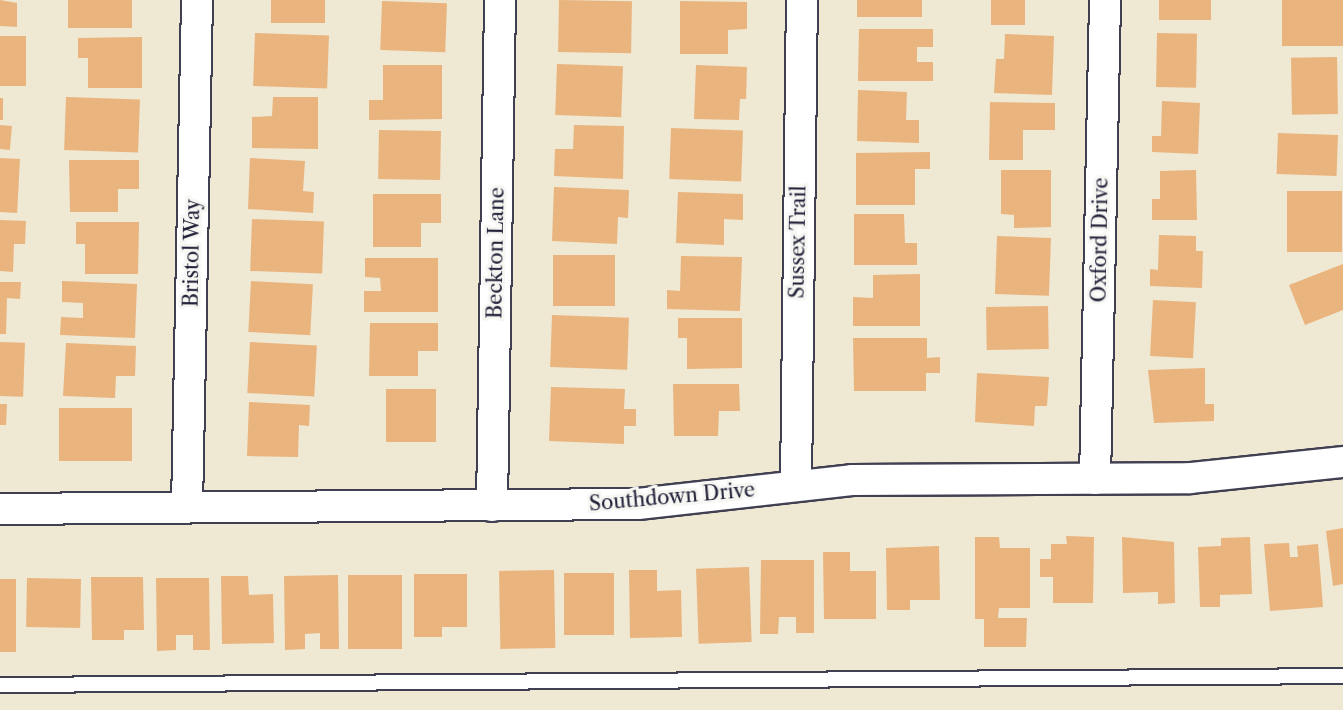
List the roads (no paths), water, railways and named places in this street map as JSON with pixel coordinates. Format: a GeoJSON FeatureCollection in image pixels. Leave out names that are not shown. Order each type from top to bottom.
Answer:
{"type":"FeatureCollection","features":[{"type":"Feature","properties":{"kind":"street","name":"Bristol Way"},"geometry":{"type":"LineString","coordinates":[[187,507],[197,0]]}},
{"type":"Feature","properties":{"kind":"street","name":"Beckton Lane"},"geometry":{"type":"LineString","coordinates":[[492,506],[500,0]]}},
{"type":"Feature","properties":{"kind":"street","name":"Sussex Trail"},"geometry":{"type":"LineString","coordinates":[[796,485],[802,0]]}},
{"type":"Feature","properties":{"kind":"street","name":"Oxford Drive"},"geometry":{"type":"LineString","coordinates":[[1095,479],[1105,0]]}},
{"type":"Feature","properties":{"kind":"street","name":"Southdown Drive"},"geometry":{"type":"LineString","coordinates":[[0,509],[638,504],[796,485],[910,478],[1095,479],[1258,475],[1343,462]]}},
{"type":"Feature","properties":{"kind":"lane"},"geometry":{"type":"LineString","coordinates":[[0,685],[1343,676]]}}]}
